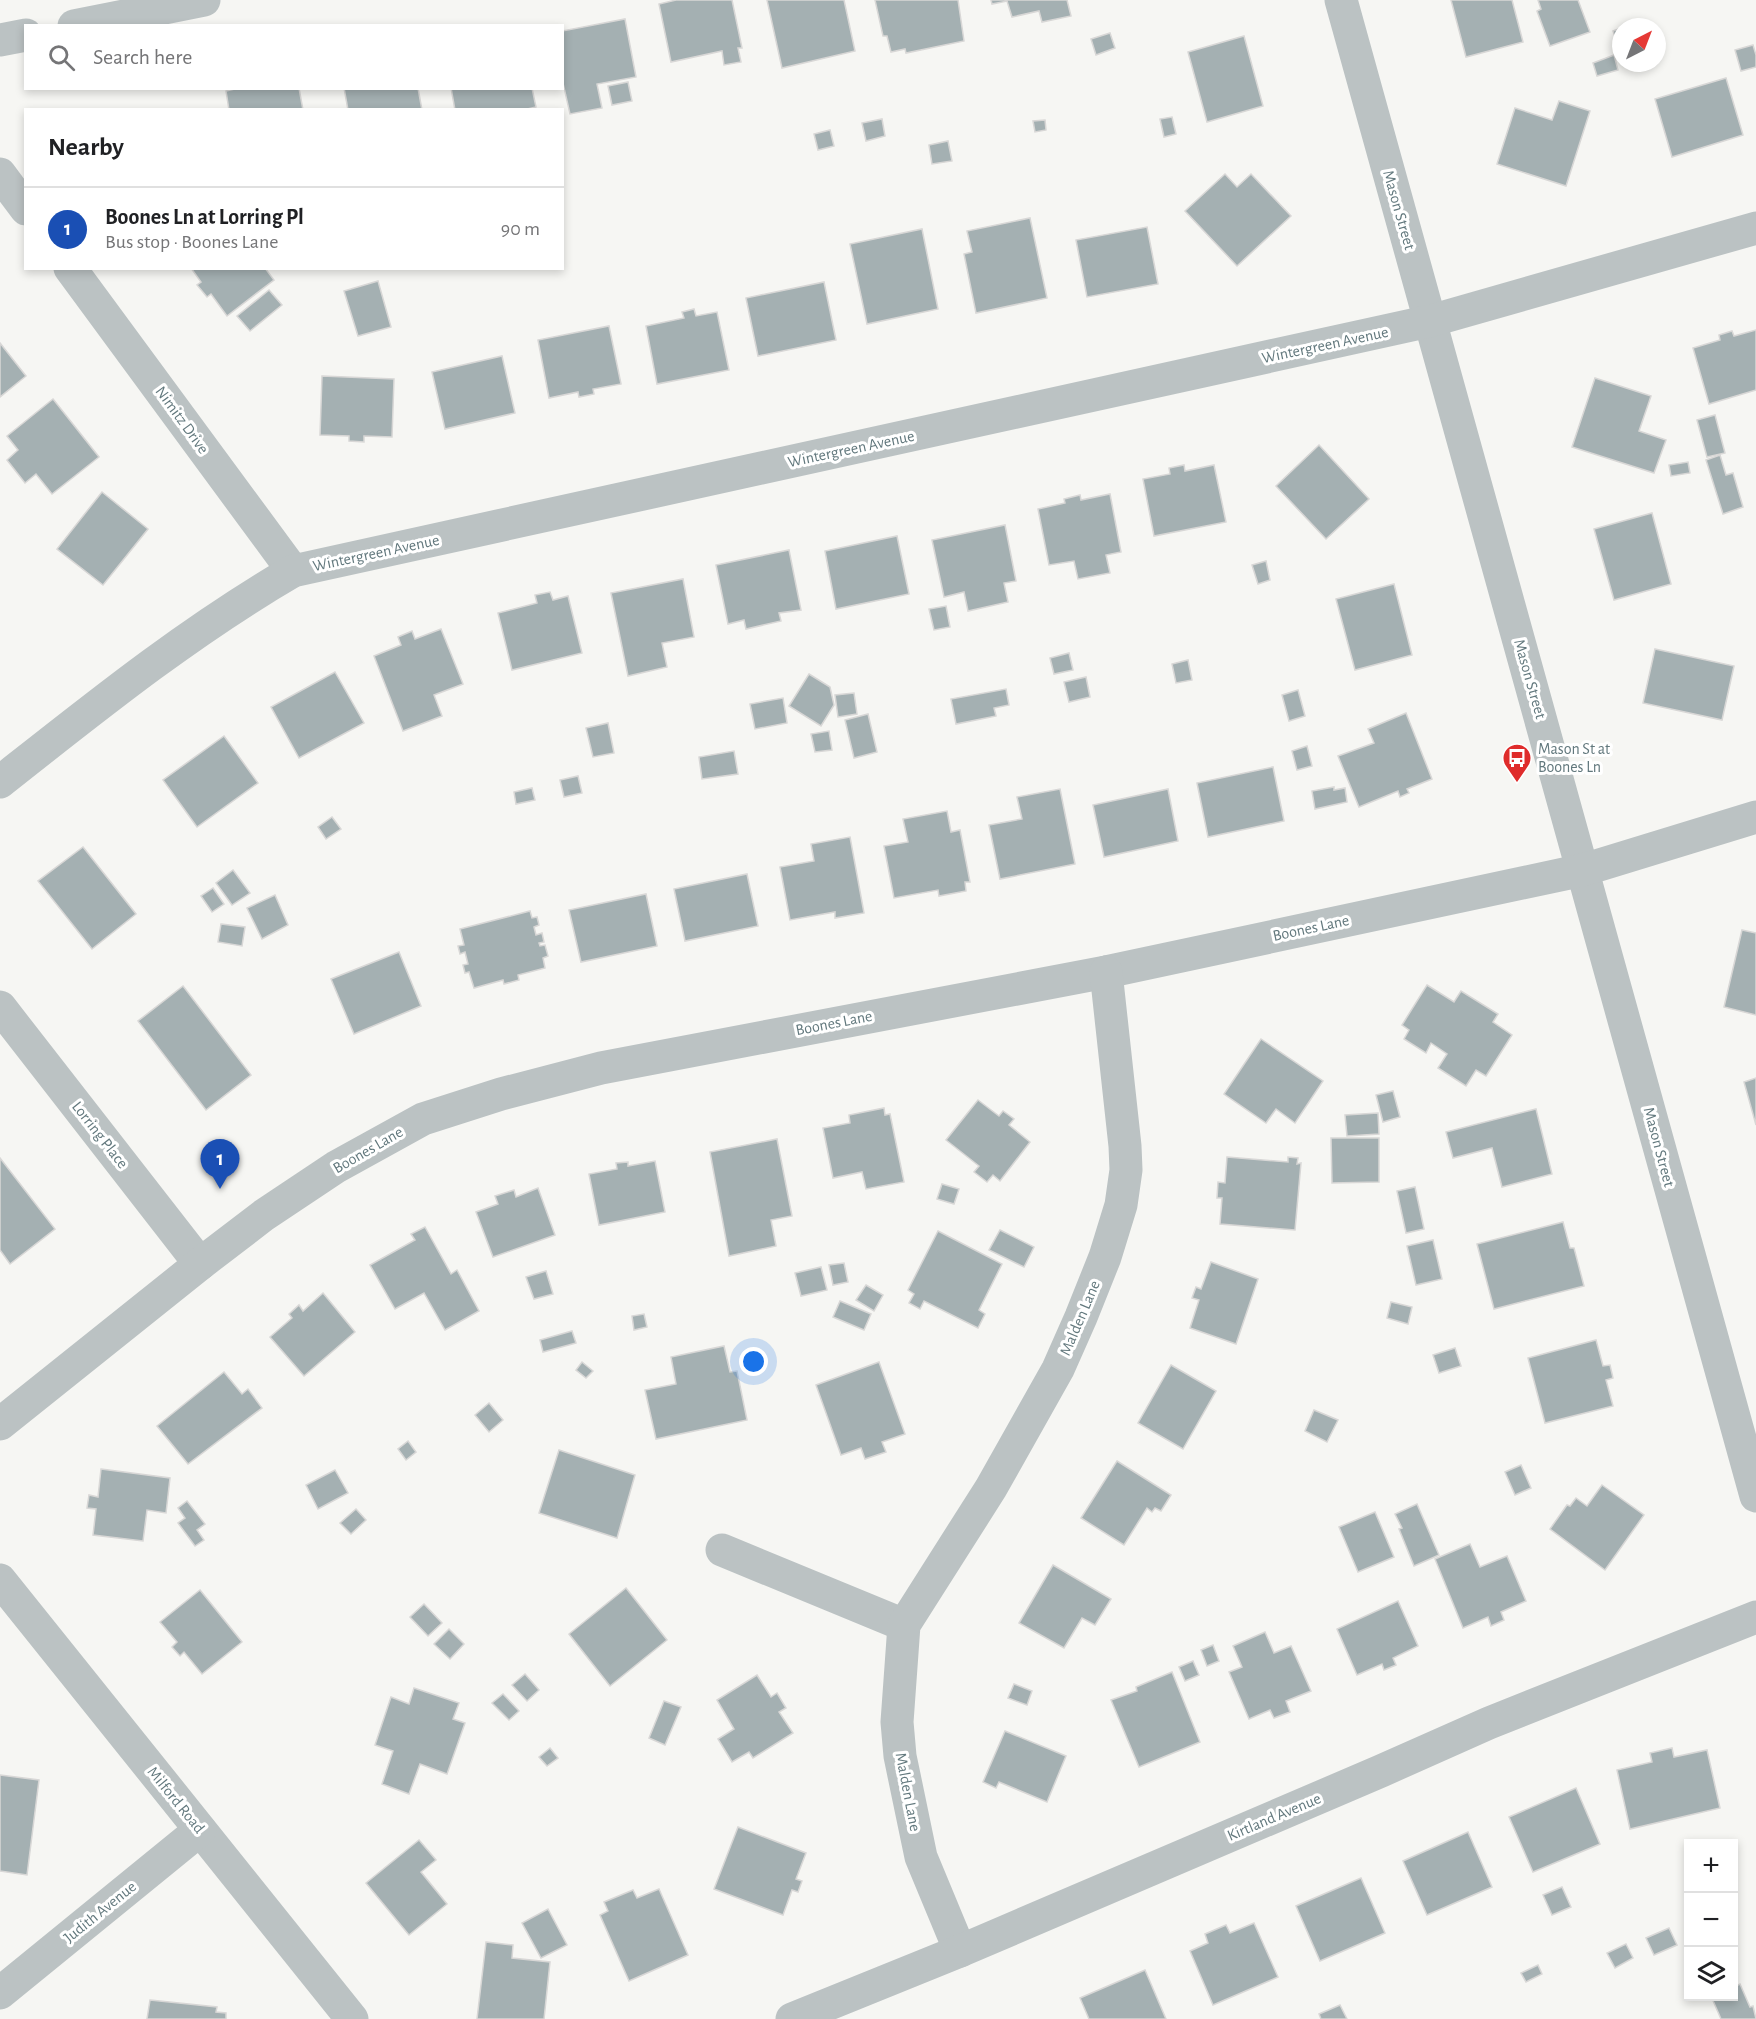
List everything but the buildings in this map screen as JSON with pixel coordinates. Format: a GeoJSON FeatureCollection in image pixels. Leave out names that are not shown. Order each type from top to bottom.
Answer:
{"type":"FeatureCollection","features":[{"type":"Feature","properties":{"kind":"street"},"geometry":{"type":"LineString","coordinates":[[84,24],[204,0]]}},
{"type":"Feature","properties":{"kind":"street","name":"Mason Street"},"geometry":{"type":"LineString","coordinates":[[1341,0],[1756,1496]]}},
{"type":"Feature","properties":{"kind":"street"},"geometry":{"type":"LineString","coordinates":[[0,40],[24,35]]}},
{"type":"Feature","properties":{"kind":"street"},"geometry":{"type":"LineString","coordinates":[[0,174],[24,206]]}},
{"type":"Feature","properties":{"kind":"street","name":"Wintergreen Avenue"},"geometry":{"type":"LineString","coordinates":[[0,782],[117,689],[196,631],[241,601],[293,571],[1430,321],[1756,228]]}},
{"type":"Feature","properties":{"kind":"street","name":"Nimitz Drive"},"geometry":{"type":"LineString","coordinates":[[71,270],[293,571]]}},
{"type":"Feature","properties":{"kind":"street","name":"Boones Lane"},"geometry":{"type":"LineString","coordinates":[[0,1424],[264,1215],[336,1167],[423,1119],[501,1094],[601,1068],[1106,972],[1583,870],[1756,817]]}},
{"type":"Feature","properties":{"kind":"street","name":"Malden Lane"},"geometry":{"type":"LineString","coordinates":[[960,1951],[921,1857],[900,1755],[897,1722],[904,1625],[991,1488],[1058,1369],[1112,1236],[1121,1205],[1125,1146],[1106,972]]}},
{"type":"Feature","properties":{"kind":"street","name":"Lorring Place"},"geometry":{"type":"LineString","coordinates":[[0,1007],[200,1264]]}},
{"type":"Feature","properties":{"kind":"street"},"geometry":{"type":"LineString","coordinates":[[722,1550],[904,1625]]}},
{"type":"Feature","properties":{"kind":"street","name":"Milford Road"},"geometry":{"type":"LineString","coordinates":[[0,1580],[352,2019]]}},
{"type":"Feature","properties":{"kind":"street","name":"Kirtland Avenue"},"geometry":{"type":"LineString","coordinates":[[792,2019],[960,1951],[1490,1722],[1756,1617]]}},
{"type":"Feature","properties":{"kind":"street","name":"Judith Avenue"},"geometry":{"type":"LineString","coordinates":[[0,1993],[200,1830]]}},
{"type":"Feature","properties":{"kind":"place","name":"Mason St at Boones Ln"},"geometry":{"type":"Point","coordinates":[1517,784]}},
{"type":"Feature","properties":{"kind":"place","name":"Boones Ln at Lorring Pl"},"geometry":{"type":"Point","coordinates":[220,1189]}}]}
